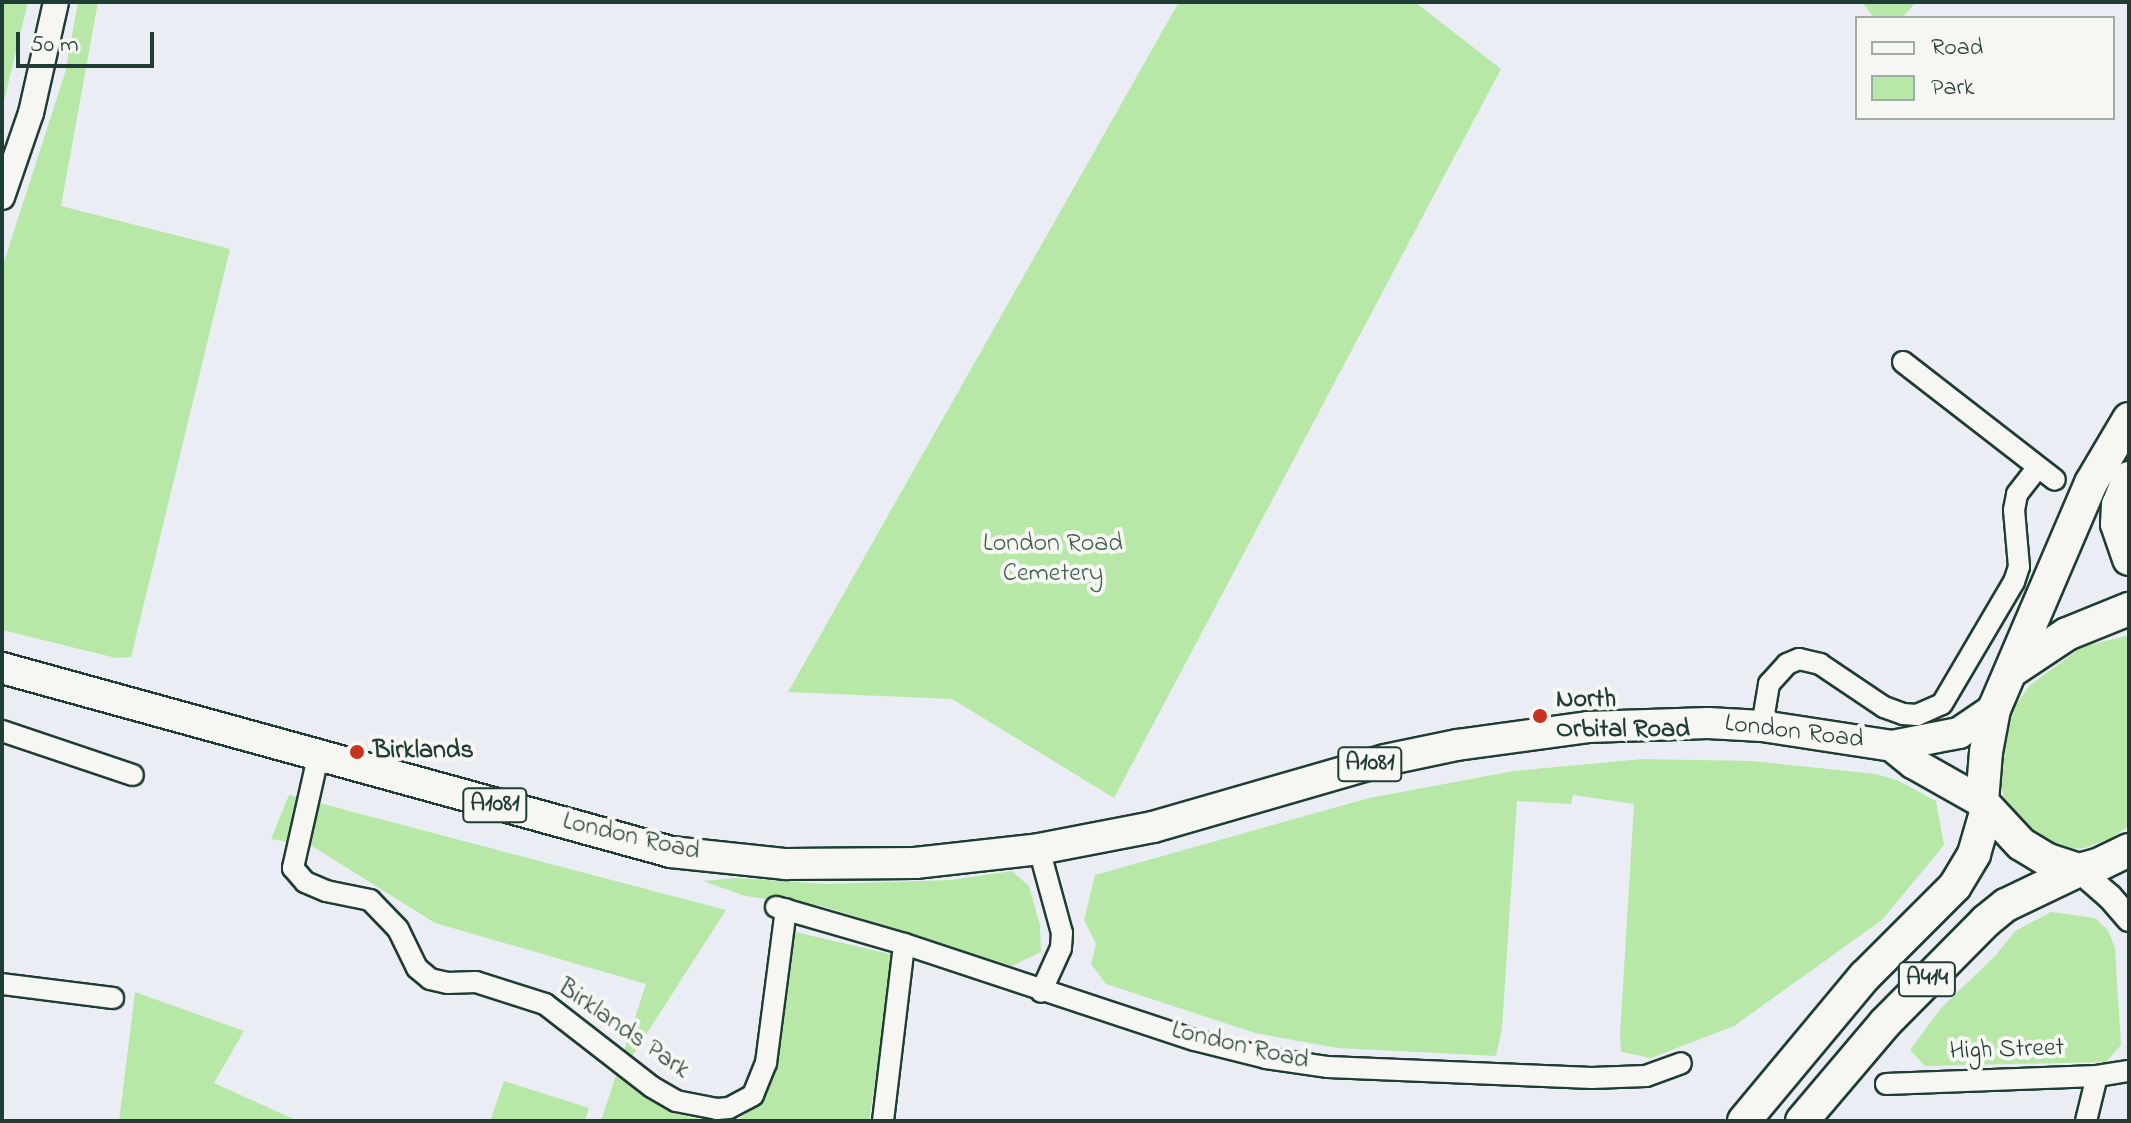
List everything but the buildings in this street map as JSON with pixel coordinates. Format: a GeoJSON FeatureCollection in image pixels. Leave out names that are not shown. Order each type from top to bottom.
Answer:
{"type":"FeatureCollection","features":[{"type":"Feature","properties":{"kind":"highway"},"geometry":{"type":"LineString","coordinates":[[2129,419],[2091,483],[1994,709],[1985,806],[2021,844],[2048,860],[2079,870],[2098,865],[2129,850]]}},
{"type":"Feature","properties":{"kind":"highway"},"geometry":{"type":"LineString","coordinates":[[2129,478],[2118,505],[2117,524],[2129,559]]}},
{"type":"Feature","properties":{"kind":"highway"},"geometry":{"type":"LineString","coordinates":[[2013,670],[2067,634],[2129,609]]}},
{"type":"Feature","properties":{"kind":"highway","name":"A414"},"geometry":{"type":"LineString","coordinates":[[1744,1121],[1865,976],[1955,886],[1974,854],[1985,806]]}},
{"type":"Feature","properties":{"kind":"highway","name":"A414"},"geometry":{"type":"LineString","coordinates":[[1802,1121],[1885,1023],[1986,921],[2006,905],[2079,870]]}},
{"type":"Feature","properties":{"kind":"main road","name":"London Road"},"geometry":{"type":"LineString","coordinates":[[2,668],[671,852],[786,864],[915,863],[1039,849],[1153,827],[1326,775],[1457,745],[1588,727],[1708,723],[1762,726],[1892,746],[1959,733],[1994,709]]}},
{"type":"Feature","properties":{"kind":"main road","name":"London Road"},"geometry":{"type":"LineString","coordinates":[[1892,746],[1913,763],[1985,806]]}},
{"type":"Feature","properties":{"kind":"street"},"geometry":{"type":"LineString","coordinates":[[2,197],[31,113],[56,2]]}},
{"type":"Feature","properties":{"kind":"street"},"geometry":{"type":"LineString","coordinates":[[1903,362],[2011,442],[2037,468],[2055,480]]}},
{"type":"Feature","properties":{"kind":"street"},"geometry":{"type":"LineString","coordinates":[[1762,726],[1769,684],[1787,664],[1799,659],[1820,664],[1884,707],[1903,714],[1917,715],[1942,704],[2014,582],[2019,567],[2014,510],[2017,494],[2037,468]]}},
{"type":"Feature","properties":{"kind":"street"},"geometry":{"type":"LineString","coordinates":[[2,731],[133,775]]}},
{"type":"Feature","properties":{"kind":"street","name":"Birklands Park"},"geometry":{"type":"LineString","coordinates":[[318,757],[293,868],[305,882],[326,891],[370,900],[398,929],[417,968],[430,979],[447,983],[476,982],[545,1004],[652,1087],[676,1101],[717,1109],[729,1108],[753,1095],[766,1063],[781,908]]}},
{"type":"Feature","properties":{"kind":"street"},"geometry":{"type":"LineString","coordinates":[[1039,849],[1062,933],[1061,948],[1041,992]]}},
{"type":"Feature","properties":{"kind":"street"},"geometry":{"type":"LineString","coordinates":[[2079,870],[2110,897],[2129,919]]}},
{"type":"Feature","properties":{"kind":"street","name":"London Road"},"geometry":{"type":"LineString","coordinates":[[781,908],[904,944],[1041,992],[1238,1051],[1328,1067],[1592,1078],[1646,1076],[1681,1063]]}},
{"type":"Feature","properties":{"kind":"street"},"geometry":{"type":"LineString","coordinates":[[883,1121],[904,944]]}},
{"type":"Feature","properties":{"kind":"street"},"geometry":{"type":"LineString","coordinates":[[2,984],[113,998]]}},
{"type":"Feature","properties":{"kind":"street","name":"High Street"},"geometry":{"type":"LineString","coordinates":[[1886,1084],[2097,1076],[2129,1071]]}},
{"type":"Feature","properties":{"kind":"street"},"geometry":{"type":"LineString","coordinates":[[2086,1121],[2097,1076]]}},
{"type":"Feature","properties":{"kind":"green space"},"geometry":{"type":"Polygon","coordinates":[[[2,2],[28,2],[2,109],[2,2]]]}},
{"type":"Feature","properties":{"kind":"green space"},"geometry":{"type":"Polygon","coordinates":[[[78,2],[98,2],[61,206],[230,249],[131,657],[116,658],[2,630],[2,268],[65,73],[78,2]]]}},
{"type":"Feature","properties":{"kind":"green space","name":"London Road Cemetery"},"geometry":{"type":"Polygon","coordinates":[[[1179,2],[1415,2],[1501,69],[1114,798],[952,699],[788,692],[1179,2]]]}},
{"type":"Feature","properties":{"kind":"green space"},"geometry":{"type":"Polygon","coordinates":[[[1862,2],[1916,2],[1904,16],[1872,16],[1862,2]]]}},
{"type":"Feature","properties":{"kind":"green space"},"geometry":{"type":"Polygon","coordinates":[[[2129,635],[2129,826],[2111,838],[2085,848],[2056,850],[2009,818],[2000,782],[2002,744],[2012,710],[2030,685],[2082,647],[2129,635]]]}},
{"type":"Feature","properties":{"kind":"green space"},"geometry":{"type":"Polygon","coordinates":[[[1642,759],[1752,761],[1876,774],[1897,780],[1936,801],[1944,845],[1882,920],[1734,1026],[1651,1058],[1621,1052],[1634,804],[1573,795],[1571,804],[1517,801],[1502,1029],[1496,1056],[1337,1048],[1255,1033],[1106,984],[1091,964],[1096,944],[1084,920],[1095,875],[1369,798],[1514,771],[1642,759]]]}},
{"type":"Feature","properties":{"kind":"green space"},"geometry":{"type":"Polygon","coordinates":[[[289,795],[726,910],[633,1055],[628,1082],[676,1114],[709,1121],[601,1121],[646,984],[435,923],[312,846],[271,839],[289,795]]]}},
{"type":"Feature","properties":{"kind":"green space"},"geometry":{"type":"Polygon","coordinates":[[[1012,871],[1029,886],[1040,925],[1041,952],[1012,966],[822,906],[745,896],[703,881],[736,878],[826,884],[951,880],[1012,871]]]}},
{"type":"Feature","properties":{"kind":"green space"},"geometry":{"type":"Polygon","coordinates":[[[2051,912],[2095,918],[2108,930],[2115,948],[2121,1045],[2106,1062],[1925,1066],[1910,1050],[1941,1008],[1996,955],[2015,931],[2051,912]]]}},
{"type":"Feature","properties":{"kind":"green space"},"geometry":{"type":"Polygon","coordinates":[[[791,931],[894,955],[869,1121],[717,1121],[739,1119],[758,1104],[773,1075],[791,931]]]}},
{"type":"Feature","properties":{"kind":"green space"},"geometry":{"type":"Polygon","coordinates":[[[135,992],[244,1031],[214,1083],[298,1121],[119,1121],[135,992]]]}},
{"type":"Feature","properties":{"kind":"green space"},"geometry":{"type":"Polygon","coordinates":[[[504,1081],[589,1108],[585,1121],[490,1121],[504,1081]]]}},
{"type":"Feature","properties":{"kind":"place","name":"North Orbital Road"},"geometry":{"type":"Point","coordinates":[1540,716]}},
{"type":"Feature","properties":{"kind":"place","name":"Birklands"},"geometry":{"type":"Point","coordinates":[357,752]}}]}
